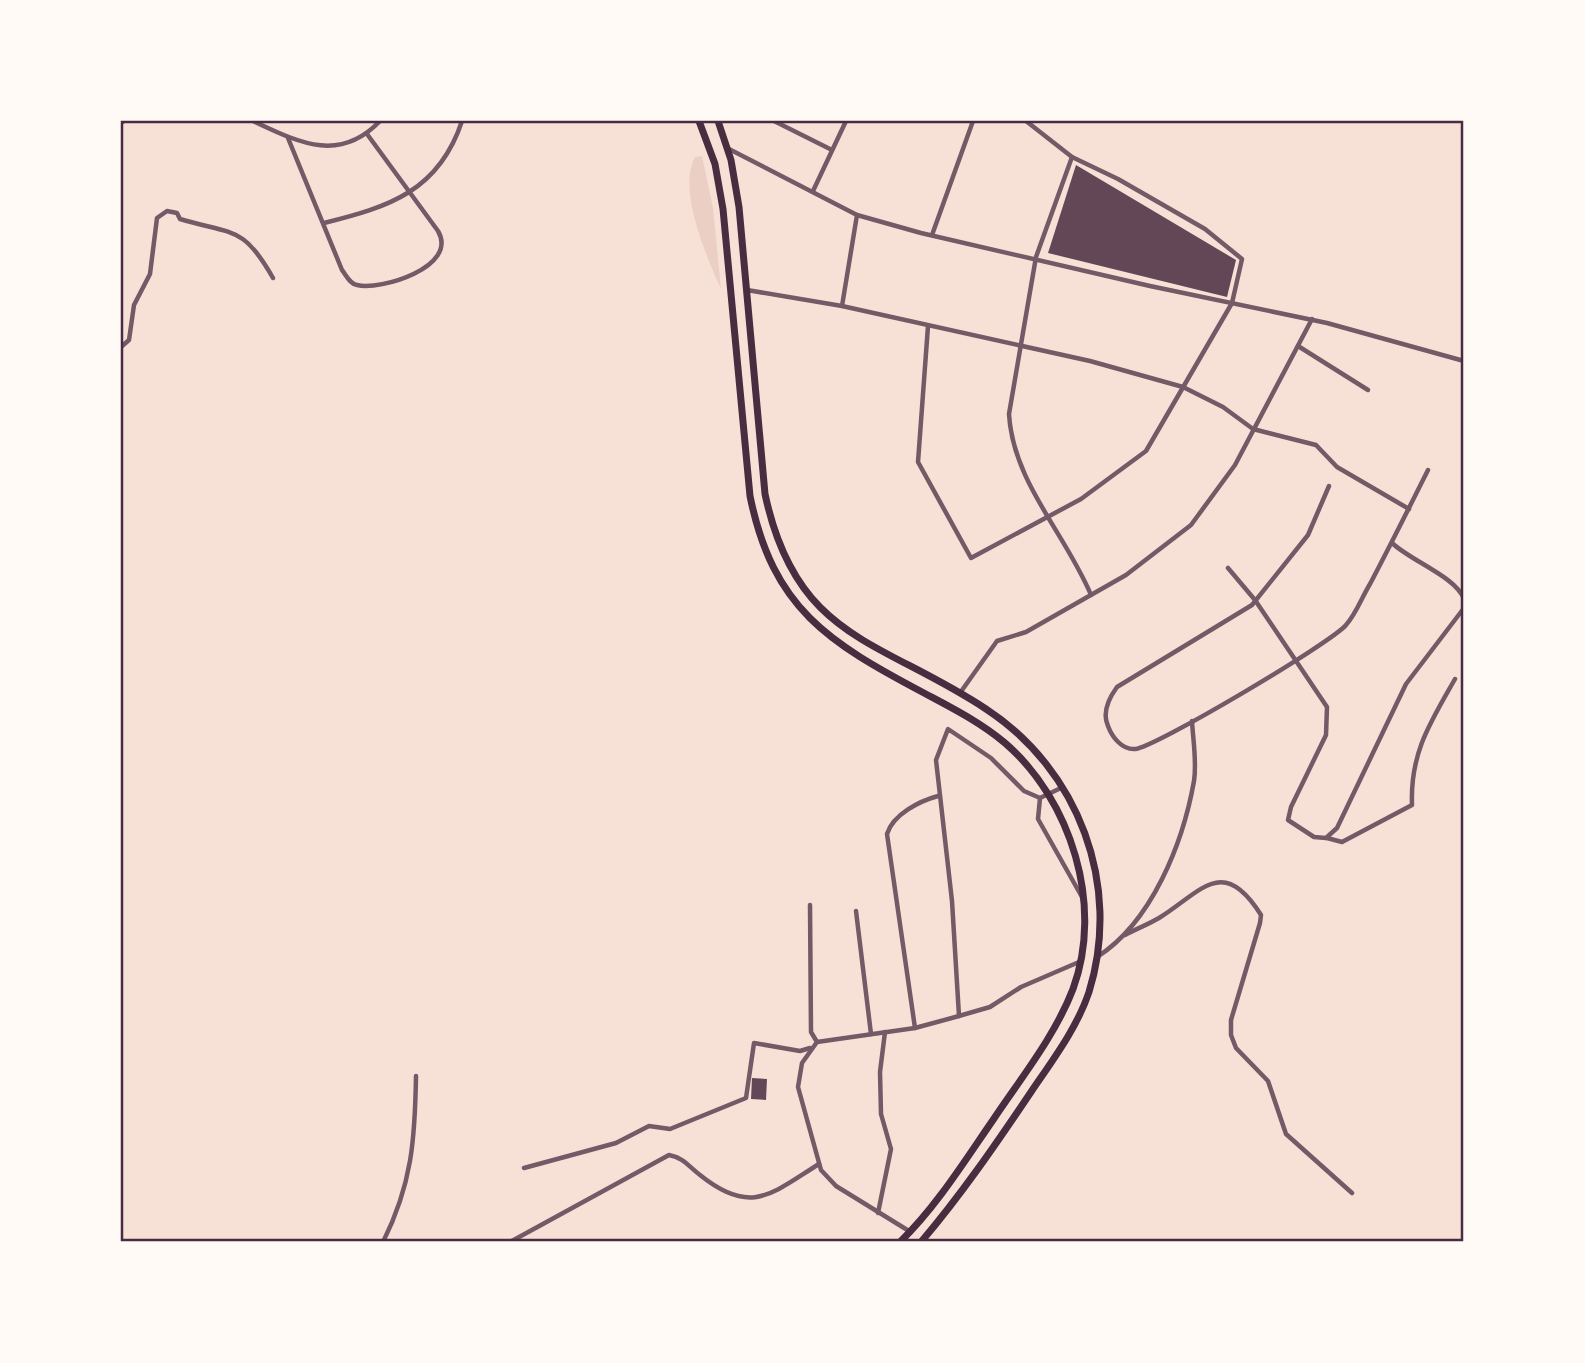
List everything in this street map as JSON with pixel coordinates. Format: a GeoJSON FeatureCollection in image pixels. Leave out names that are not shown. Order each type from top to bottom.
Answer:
{"type":"FeatureCollection","features":[{"type":"Feature","properties":{"kind":"highway"},"geometry":{"type":"LineString","coordinates":[[699,121],[715,164],[723,209],[750,496],[757,530],[770,562],[788,595],[818,628],[847,650],[977,722],[1031,768],[1051,794],[1067,827],[1083,899],[1080,961],[1073,989],[1036,1056],[942,1193],[900,1242]]}},
{"type":"Feature","properties":{"kind":"highway"},"geometry":{"type":"LineString","coordinates":[[718,121],[739,207],[765,494],[772,526],[784,555],[801,586],[829,617],[856,637],[985,708],[1015,731],[1043,758],[1064,787],[1082,821],[1094,860],[1099,895],[1097,957],[1088,994],[1057,1053],[954,1203],[921,1242]]}},
{"type":"Feature","properties":{"kind":"street"},"geometry":{"type":"LineString","coordinates":[[253,121],[288,138],[318,146],[354,142],[380,121]]}},
{"type":"Feature","properties":{"kind":"street"},"geometry":{"type":"LineString","coordinates":[[324,223],[377,210],[424,182],[450,147],[462,121]]}},
{"type":"Feature","properties":{"kind":"street"},"geometry":{"type":"LineString","coordinates":[[775,121],[832,150]]}},
{"type":"Feature","properties":{"kind":"street"},"geometry":{"type":"LineString","coordinates":[[813,191],[846,121]]}},
{"type":"Feature","properties":{"kind":"street"},"geometry":{"type":"LineString","coordinates":[[932,235],[973,121]]}},
{"type":"Feature","properties":{"kind":"street"},"geometry":{"type":"LineString","coordinates":[[929,326],[919,462],[971,558],[1051,518],[1146,451],[1233,303],[1242,259],[1205,229],[1118,179],[1072,157],[1026,121]]}},
{"type":"Feature","properties":{"kind":"street"},"geometry":{"type":"LineString","coordinates":[[288,138],[342,270],[352,284],[360,286],[399,278],[434,263],[443,243],[367,134]]}},
{"type":"Feature","properties":{"kind":"street"},"geometry":{"type":"LineString","coordinates":[[726,147],[857,215],[932,235],[1312,319],[1464,361]]}},
{"type":"Feature","properties":{"kind":"street"},"geometry":{"type":"LineString","coordinates":[[1072,157],[1036,257],[1018,347],[1009,414],[1010,437],[1018,462],[1034,494],[1078,563],[1091,594]]}},
{"type":"Feature","properties":{"kind":"street"},"geometry":{"type":"LineString","coordinates":[[121,347],[129,340],[134,305],[150,274],[157,218],[167,211],[177,214],[180,219],[227,229],[248,241],[259,252],[273,278]]}},
{"type":"Feature","properties":{"kind":"street"},"geometry":{"type":"LineString","coordinates":[[842,306],[857,215]]}},
{"type":"Feature","properties":{"kind":"street"},"geometry":{"type":"LineString","coordinates":[[747,290],[842,306],[1090,361],[1183,387],[1223,407],[1253,429],[1316,445],[1337,467],[1409,509]]}},
{"type":"Feature","properties":{"kind":"street"},"geometry":{"type":"LineString","coordinates":[[959,694],[996,641],[1026,632],[1126,575],[1191,525],[1226,480],[1312,319]]}},
{"type":"Feature","properties":{"kind":"street"},"geometry":{"type":"LineString","coordinates":[[1298,346],[1368,390]]}},
{"type":"Feature","properties":{"kind":"street"},"geometry":{"type":"LineString","coordinates":[[1329,486],[1308,535],[1255,600],[1116,687],[1109,698],[1107,724],[1114,738],[1125,747],[1136,749],[1192,721],[1298,660],[1345,626],[1392,543],[1428,470]]}},
{"type":"Feature","properties":{"kind":"street"},"geometry":{"type":"LineString","coordinates":[[1392,543],[1405,556],[1458,586],[1464,599]]}},
{"type":"Feature","properties":{"kind":"street"},"geometry":{"type":"LineString","coordinates":[[1228,568],[1255,600],[1298,660],[1327,707],[1326,735],[1291,807],[1288,820],[1314,836],[1342,842],[1412,805],[1411,774],[1421,740],[1455,679]]}},
{"type":"Feature","properties":{"kind":"street"},"geometry":{"type":"LineString","coordinates":[[1326,838],[1337,828],[1406,684],[1464,607]]}},
{"type":"Feature","properties":{"kind":"street"},"geometry":{"type":"LineString","coordinates":[[1097,957],[1119,943],[1160,881],[1184,822],[1195,778],[1192,721]]}},
{"type":"Feature","properties":{"kind":"street"},"geometry":{"type":"LineString","coordinates":[[959,1017],[952,901],[938,796],[937,752],[948,729],[991,758],[1024,791],[1040,798],[1064,787]]}},
{"type":"Feature","properties":{"kind":"street"},"geometry":{"type":"LineString","coordinates":[[915,1028],[887,834],[891,825],[916,804],[938,796]]}},
{"type":"Feature","properties":{"kind":"street"},"geometry":{"type":"LineString","coordinates":[[1040,798],[1038,819],[1083,899]]}},
{"type":"Feature","properties":{"kind":"street"},"geometry":{"type":"LineString","coordinates":[[1125,935],[1160,918],[1199,888],[1213,883],[1228,883],[1255,905],[1261,915],[1231,1020],[1231,1035],[1237,1048],[1268,1081],[1286,1134],[1352,1193]]}},
{"type":"Feature","properties":{"kind":"street"},"geometry":{"type":"LineString","coordinates":[[810,905],[811,1032],[817,1042]]}},
{"type":"Feature","properties":{"kind":"street"},"geometry":{"type":"LineString","coordinates":[[856,911],[871,1034]]}},
{"type":"Feature","properties":{"kind":"street"},"geometry":{"type":"LineString","coordinates":[[909,1231],[836,1186],[819,1164],[798,1087],[802,1063],[812,1047],[817,1042],[915,1028],[959,1017],[990,1007],[1021,987],[1080,961]]}},
{"type":"Feature","properties":{"kind":"street"},"geometry":{"type":"LineString","coordinates":[[878,1213],[891,1149],[881,1114],[880,1072],[885,1032]]}},
{"type":"Feature","properties":{"kind":"street"},"geometry":{"type":"LineString","coordinates":[[524,1168],[616,1143],[649,1126],[670,1129],[746,1098],[754,1043],[800,1051],[812,1047]]}},
{"type":"Feature","properties":{"kind":"street"},"geometry":{"type":"LineString","coordinates":[[383,1242],[406,1190],[414,1148],[416,1076]]}},
{"type":"Feature","properties":{"kind":"street"},"geometry":{"type":"LineString","coordinates":[[510,1242],[669,1155],[681,1157],[733,1198],[769,1196],[819,1164]]}},
{"type":"Feature","properties":{"kind":"shaded area"},"geometry":{"type":"Polygon","coordinates":[[[702,156],[713,208],[721,289],[708,260],[692,205],[690,171],[695,157],[702,156]]]}},
{"type":"Feature","properties":{"kind":"building"},"geometry":{"type":"Polygon","coordinates":[[[1076,165],[1236,260],[1227,297],[1048,253],[1076,165]]]}},
{"type":"Feature","properties":{"kind":"building"},"geometry":{"type":"Polygon","coordinates":[[[752,1078],[767,1079],[766,1100],[751,1099],[752,1078]]]}}]}
